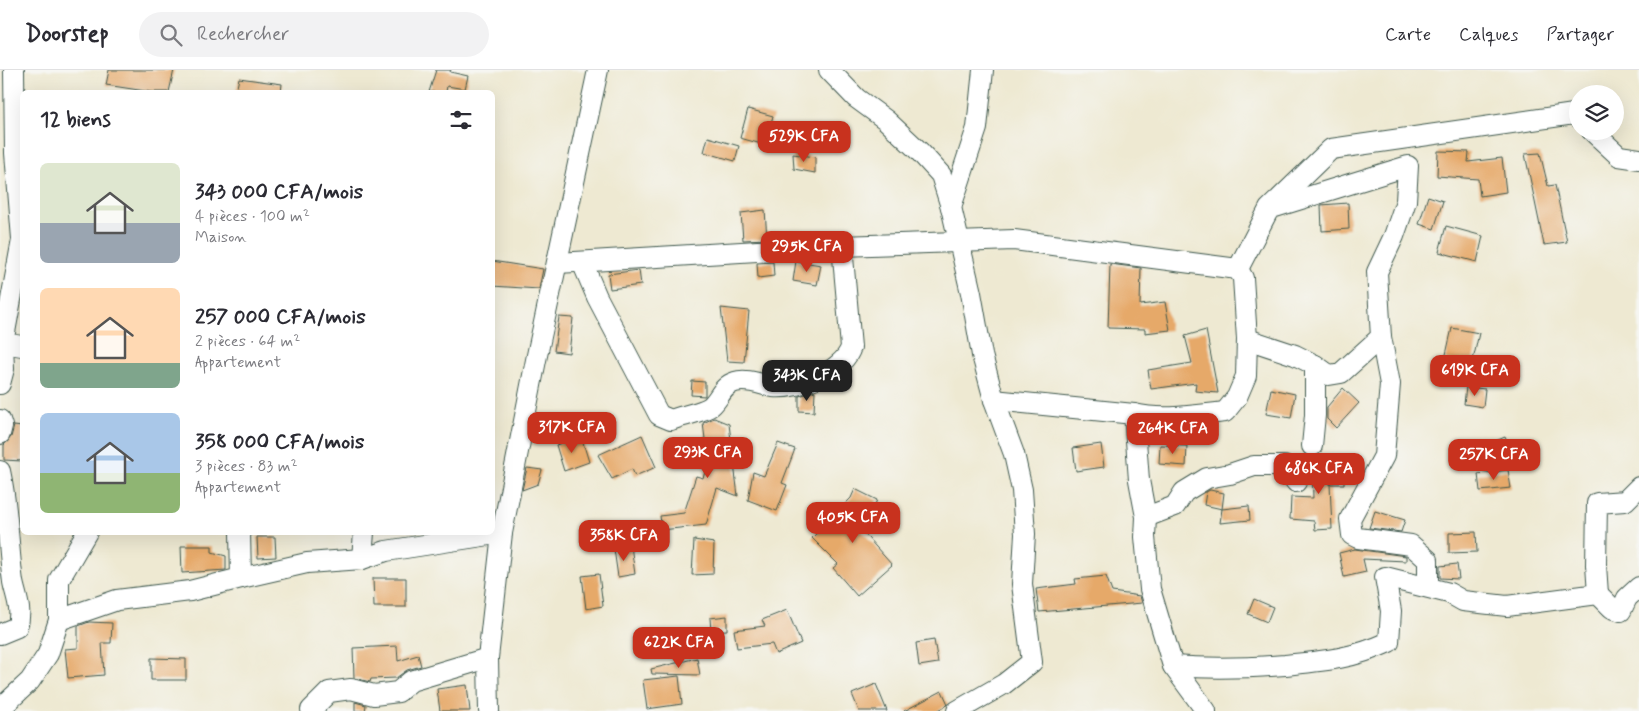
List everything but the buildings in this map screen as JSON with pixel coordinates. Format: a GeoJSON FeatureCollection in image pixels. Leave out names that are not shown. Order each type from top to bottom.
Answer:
{"type":"FeatureCollection","features":[{"type":"Feature","properties":{"kind":"street"},"geometry":{"type":"LineString","coordinates":[[14,70],[15,153],[20,214]]}},
{"type":"Feature","properties":{"kind":"street"},"geometry":{"type":"LineString","coordinates":[[489,711],[488,658],[502,533],[536,360],[598,70]]}},
{"type":"Feature","properties":{"kind":"street"},"geometry":{"type":"LineString","coordinates":[[829,70],[856,98],[886,120],[941,175],[959,241],[982,354],[994,400],[1014,454],[1022,490],[1025,534],[1022,584],[1032,662],[1004,684],[956,711]]}},
{"type":"Feature","properties":{"kind":"street"},"geometry":{"type":"LineString","coordinates":[[951,207],[977,128],[983,70]]}},
{"type":"Feature","properties":{"kind":"street"},"geometry":{"type":"LineString","coordinates":[[1238,269],[1269,209],[1331,149],[1569,115]]}},
{"type":"Feature","properties":{"kind":"street"},"geometry":{"type":"LineString","coordinates":[[1428,587],[1428,560],[1411,545],[1358,538],[1352,535],[1350,519],[1384,456],[1390,384],[1381,337],[1377,272],[1394,236],[1406,201],[1408,166],[1414,150],[1430,134]]}},
{"type":"Feature","properties":{"kind":"street"},"geometry":{"type":"LineString","coordinates":[[1602,140],[1619,156],[1639,159]]}},
{"type":"Feature","properties":{"kind":"street"},"geometry":{"type":"LineString","coordinates":[[1269,209],[1408,166]]}},
{"type":"Feature","properties":{"kind":"street"},"geometry":{"type":"LineString","coordinates":[[558,263],[842,246],[1014,240],[1238,269]]}},
{"type":"Feature","properties":{"kind":"street"},"geometry":{"type":"LineString","coordinates":[[582,262],[596,297],[659,415],[671,420],[711,406],[722,390],[736,382],[753,382],[776,388],[805,382],[826,375],[848,357],[851,347],[842,246]]}},
{"type":"Feature","properties":{"kind":"street"},"geometry":{"type":"LineString","coordinates":[[0,384],[13,345],[20,263]]}},
{"type":"Feature","properties":{"kind":"street"},"geometry":{"type":"LineString","coordinates":[[994,400],[1134,414],[1145,417],[1225,412],[1237,397],[1246,376],[1247,339],[1242,278],[1238,269]]}},
{"type":"Feature","properties":{"kind":"street"},"geometry":{"type":"LineString","coordinates":[[1247,339],[1295,354],[1329,375],[1342,373],[1381,337]]}},
{"type":"Feature","properties":{"kind":"street"},"geometry":{"type":"LineString","coordinates":[[1312,446],[1315,415],[1315,365]]}},
{"type":"Feature","properties":{"kind":"street"},"geometry":{"type":"LineString","coordinates":[[1134,414],[1139,480],[1146,517],[1145,537],[1150,589],[1173,666],[1206,711]]}},
{"type":"Feature","properties":{"kind":"street"},"geometry":{"type":"LineString","coordinates":[[0,420],[2,426],[0,434]]}},
{"type":"Feature","properties":{"kind":"street"},"geometry":{"type":"LineString","coordinates":[[1146,517],[1175,506],[1184,492],[1207,478],[1230,474],[1254,466],[1284,466],[1296,482]]}},
{"type":"Feature","properties":{"kind":"street"},"geometry":{"type":"LineString","coordinates":[[0,471],[5,492],[13,582],[20,618],[17,627],[0,634]]}},
{"type":"Feature","properties":{"kind":"street"},"geometry":{"type":"LineString","coordinates":[[1639,487],[1625,501],[1597,503],[1596,565],[1598,594],[1612,608],[1621,611],[1627,598],[1639,587]]}},
{"type":"Feature","properties":{"kind":"street"},"geometry":{"type":"LineString","coordinates":[[495,534],[502,533]]}},
{"type":"Feature","properties":{"kind":"street"},"geometry":{"type":"LineString","coordinates":[[0,709],[30,682],[48,654],[59,620],[59,580],[85,535]]}},
{"type":"Feature","properties":{"kind":"street"},"geometry":{"type":"LineString","coordinates":[[240,535],[241,578]]}},
{"type":"Feature","properties":{"kind":"street"},"geometry":{"type":"LineString","coordinates":[[362,559],[364,535]]}},
{"type":"Feature","properties":{"kind":"street"},"geometry":{"type":"LineString","coordinates":[[59,620],[117,600],[190,591],[307,563],[362,559],[386,551],[489,535]]}},
{"type":"Feature","properties":{"kind":"street"},"geometry":{"type":"LineString","coordinates":[[1173,666],[1210,669],[1256,668],[1343,659],[1389,642],[1390,611],[1385,577],[1449,593],[1463,601],[1506,606],[1598,594]]}},
{"type":"Feature","properties":{"kind":"street"},"geometry":{"type":"LineString","coordinates":[[310,710],[329,692],[350,689],[374,695],[398,692],[411,681],[488,658]]}}]}
